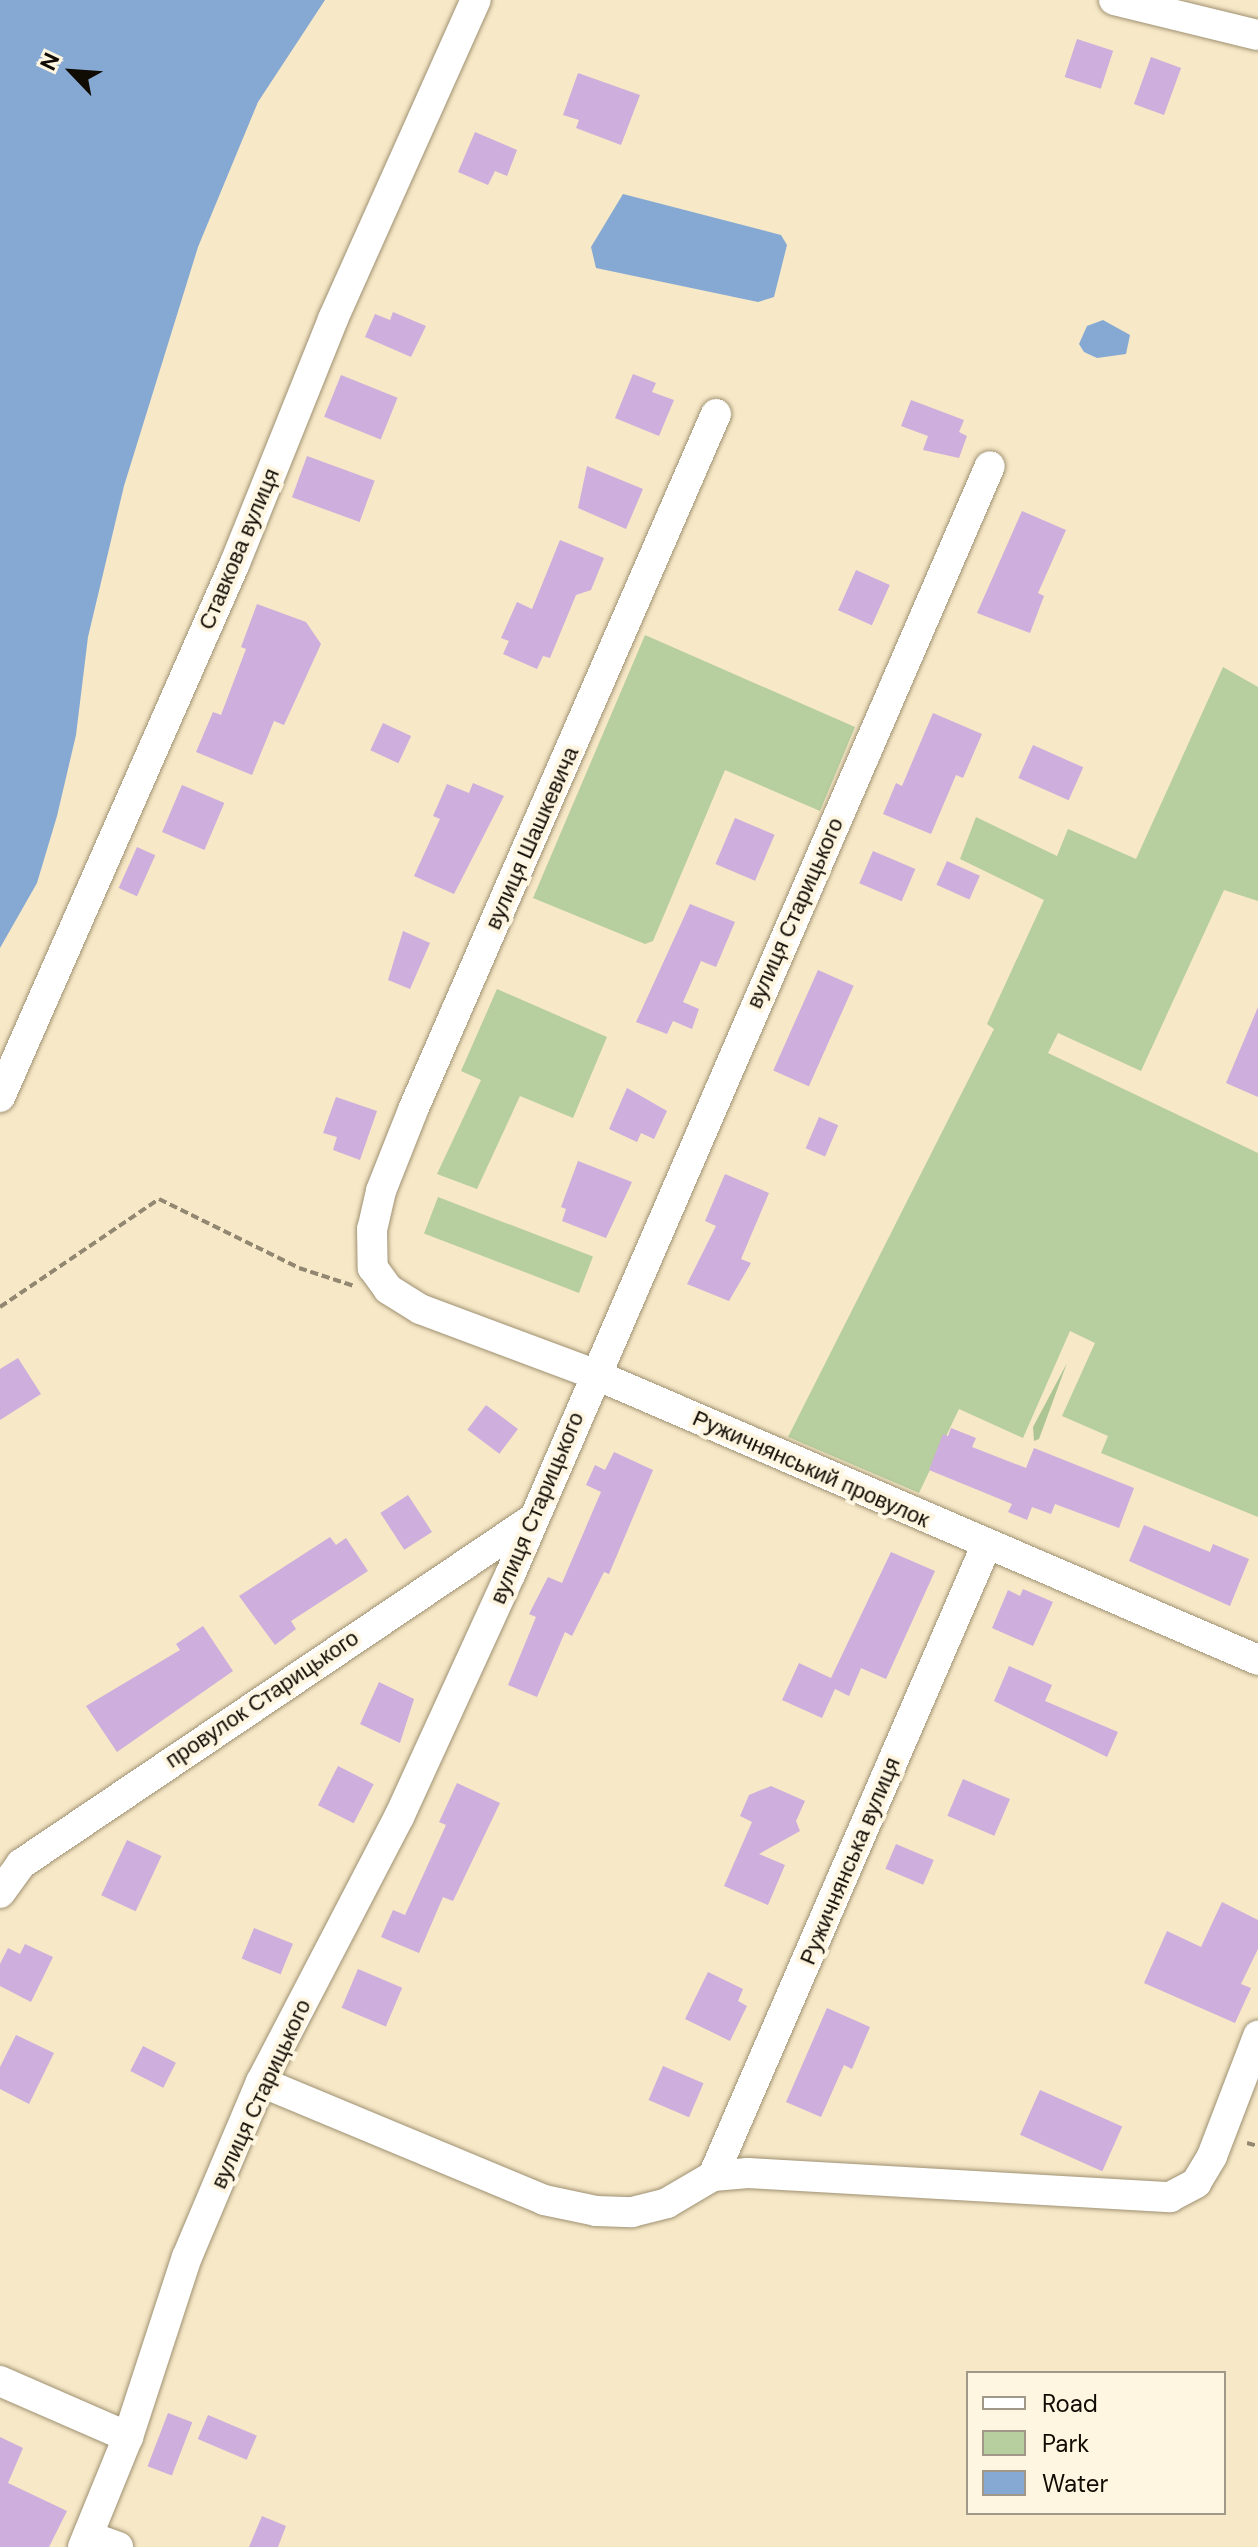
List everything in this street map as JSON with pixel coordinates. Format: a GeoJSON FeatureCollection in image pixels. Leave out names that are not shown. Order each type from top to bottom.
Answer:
{"type":"FeatureCollection","features":[{"type":"Feature","properties":{"kind":"street","name":"Ставкова вулиця"},"geometry":{"type":"LineString","coordinates":[[0,1097],[235,563],[333,319],[476,0]]}},
{"type":"Feature","properties":{"kind":"street"},"geometry":{"type":"LineString","coordinates":[[1114,0],[1258,35]]}},
{"type":"Feature","properties":{"kind":"street","name":"вулиця Шашкевича"},"geometry":{"type":"LineString","coordinates":[[366,1278],[372,1229],[381,1191],[413,1110],[716,414]]}},
{"type":"Feature","properties":{"kind":"street","name":"вулиця Старицького"},"geometry":{"type":"LineString","coordinates":[[86,2541],[128,2437],[187,2257],[261,2082],[399,1817],[510,1575],[594,1374],[990,466]]}},
{"type":"Feature","properties":{"kind":"street","name":"Ружичнянський провулок"},"geometry":{"type":"LineString","coordinates":[[366,1278],[420,1309],[594,1374],[986,1546],[1258,1660]]}},
{"type":"Feature","properties":{"kind":"street","name":"провулок Старицького"},"geometry":{"type":"LineString","coordinates":[[0,1893],[21,1864],[534,1518]]}},
{"type":"Feature","properties":{"kind":"street","name":"Ружичнянська вулиця"},"geometry":{"type":"LineString","coordinates":[[713,2176],[986,1546]]}},
{"type":"Feature","properties":{"kind":"street"},"geometry":{"type":"LineString","coordinates":[[478,1555],[495,1558],[510,1575]]}},
{"type":"Feature","properties":{"kind":"street"},"geometry":{"type":"LineString","coordinates":[[261,2082],[544,2200],[596,2211],[632,2212],[667,2203],[713,2176],[748,2173],[1170,2197],[1196,2183],[1212,2156],[1258,2036]]}},
{"type":"Feature","properties":{"kind":"street"},"geometry":{"type":"LineString","coordinates":[[0,2381],[128,2437]]}},
{"type":"Feature","properties":{"kind":"street"},"geometry":{"type":"LineString","coordinates":[[86,2541],[118,2547]]}},
{"type":"Feature","properties":{"kind":"path"},"geometry":{"type":"LineString","coordinates":[[0,1307],[159,1199],[299,1268],[366,1278]]}},
{"type":"Feature","properties":{"kind":"green space"},"geometry":{"type":"Polygon","coordinates":[[[645,635],[855,727],[820,811],[725,770],[653,941],[645,944],[533,898],[645,635]]]}},
{"type":"Feature","properties":{"kind":"green space"},"geometry":{"type":"Polygon","coordinates":[[[1223,667],[1258,687],[1258,901],[1224,890],[1141,1071],[1058,1033],[1048,1053],[1258,1153],[1258,1517],[1101,1453],[1108,1436],[1062,1416],[1095,1343],[1070,1331],[1023,1438],[959,1409],[919,1493],[788,1437],[994,1029],[987,1024],[1044,900],[960,859],[976,817],[1057,856],[1068,829],[1136,859],[1223,667]]]}},
{"type":"Feature","properties":{"kind":"green space"},"geometry":{"type":"Polygon","coordinates":[[[497,989],[607,1037],[573,1118],[520,1096],[477,1189],[437,1174],[481,1080],[461,1071],[497,989]]]}},
{"type":"Feature","properties":{"kind":"green space"},"geometry":{"type":"Polygon","coordinates":[[[438,1197],[593,1256],[579,1293],[424,1233],[438,1197]]]}},
{"type":"Feature","properties":{"kind":"green space"},"geometry":{"type":"Polygon","coordinates":[[[1067,1363],[1039,1439],[1034,1441],[1033,1427],[1067,1363]]]}},
{"type":"Feature","properties":{"kind":"water"},"geometry":{"type":"Polygon","coordinates":[[[0,0],[325,0],[258,102],[198,247],[124,486],[88,637],[76,735],[57,816],[37,883],[0,948],[0,0]]]}},
{"type":"Feature","properties":{"kind":"water"},"geometry":{"type":"Polygon","coordinates":[[[623,194],[781,235],[787,245],[774,297],[758,302],[596,268],[591,247],[623,194]]]}},
{"type":"Feature","properties":{"kind":"water"},"geometry":{"type":"Polygon","coordinates":[[[1103,320],[1130,335],[1126,354],[1097,358],[1084,352],[1079,344],[1087,326],[1103,320]]]}},
{"type":"Feature","properties":{"kind":"building"},"geometry":{"type":"Polygon","coordinates":[[[1077,39],[1113,51],[1101,89],[1065,77],[1077,39]]]}},
{"type":"Feature","properties":{"kind":"building"},"geometry":{"type":"Polygon","coordinates":[[[1151,57],[1181,68],[1164,115],[1134,104],[1151,57]]]}},
{"type":"Feature","properties":{"kind":"building"},"geometry":{"type":"Polygon","coordinates":[[[578,73],[640,95],[621,145],[576,128],[579,120],[563,115],[578,73]]]}},
{"type":"Feature","properties":{"kind":"building"},"geometry":{"type":"Polygon","coordinates":[[[475,132],[517,150],[507,176],[495,171],[488,185],[458,172],[475,132]]]}},
{"type":"Feature","properties":{"kind":"building"},"geometry":{"type":"Polygon","coordinates":[[[393,312],[426,326],[411,357],[365,337],[375,314],[390,320],[393,312]]]}},
{"type":"Feature","properties":{"kind":"building"},"geometry":{"type":"Polygon","coordinates":[[[633,374],[656,383],[652,392],[674,400],[659,436],[615,418],[633,374]]]}},
{"type":"Feature","properties":{"kind":"building"},"geometry":{"type":"Polygon","coordinates":[[[341,375],[398,398],[381,440],[324,417],[341,375]]]}},
{"type":"Feature","properties":{"kind":"building"},"geometry":{"type":"Polygon","coordinates":[[[911,400],[964,420],[959,432],[967,436],[959,458],[923,450],[928,436],[901,426],[911,400]]]}},
{"type":"Feature","properties":{"kind":"building"},"geometry":{"type":"Polygon","coordinates":[[[307,456],[375,481],[360,522],[292,497],[307,456]]]}},
{"type":"Feature","properties":{"kind":"building"},"geometry":{"type":"Polygon","coordinates":[[[587,466],[643,489],[626,529],[578,508],[587,466]]]}},
{"type":"Feature","properties":{"kind":"building"},"geometry":{"type":"Polygon","coordinates":[[[1022,511],[1066,530],[1038,593],[1044,596],[1030,633],[977,613],[1022,511]]]}},
{"type":"Feature","properties":{"kind":"building"},"geometry":{"type":"Polygon","coordinates":[[[560,540],[604,558],[591,590],[576,595],[550,658],[543,656],[537,669],[503,654],[509,641],[501,638],[517,602],[532,609],[560,540]]]}},
{"type":"Feature","properties":{"kind":"building"},"geometry":{"type":"Polygon","coordinates":[[[856,570],[890,585],[872,625],[838,610],[856,570]]]}},
{"type":"Feature","properties":{"kind":"building"},"geometry":{"type":"Polygon","coordinates":[[[257,604],[306,622],[321,644],[284,725],[274,721],[252,775],[196,752],[213,712],[221,715],[246,649],[241,647],[257,604]]]}},
{"type":"Feature","properties":{"kind":"building"},"geometry":{"type":"Polygon","coordinates":[[[933,713],[982,734],[963,778],[956,775],[931,834],[883,814],[896,783],[902,786],[933,713]]]}},
{"type":"Feature","properties":{"kind":"building"},"geometry":{"type":"Polygon","coordinates":[[[383,723],[411,736],[398,763],[370,750],[383,723]]]}},
{"type":"Feature","properties":{"kind":"building"},"geometry":{"type":"Polygon","coordinates":[[[1033,745],[1083,767],[1069,800],[1018,778],[1033,745]]]}},
{"type":"Feature","properties":{"kind":"building"},"geometry":{"type":"Polygon","coordinates":[[[473,783],[504,796],[454,894],[414,876],[440,819],[433,816],[447,784],[469,793],[473,783]]]}},
{"type":"Feature","properties":{"kind":"building"},"geometry":{"type":"Polygon","coordinates":[[[182,785],[224,803],[204,850],[162,832],[182,785]]]}},
{"type":"Feature","properties":{"kind":"building"},"geometry":{"type":"Polygon","coordinates":[[[735,818],[775,835],[755,881],[715,864],[735,818]]]}},
{"type":"Feature","properties":{"kind":"building"},"geometry":{"type":"Polygon","coordinates":[[[137,847],[155,855],[137,896],[119,888],[137,847]]]}},
{"type":"Feature","properties":{"kind":"building"},"geometry":{"type":"Polygon","coordinates":[[[873,851],[915,869],[902,901],[859,883],[873,851]]]}},
{"type":"Feature","properties":{"kind":"building"},"geometry":{"type":"Polygon","coordinates":[[[947,861],[980,876],[969,899],[936,885],[947,861]]]}},
{"type":"Feature","properties":{"kind":"building"},"geometry":{"type":"Polygon","coordinates":[[[690,904],[735,922],[716,967],[701,961],[683,1002],[699,1009],[692,1029],[673,1021],[667,1034],[636,1022],[690,904]]]}},
{"type":"Feature","properties":{"kind":"building"},"geometry":{"type":"Polygon","coordinates":[[[403,931],[430,943],[410,989],[388,980],[403,931]]]}},
{"type":"Feature","properties":{"kind":"building"},"geometry":{"type":"Polygon","coordinates":[[[818,970],[854,986],[809,1086],[773,1070],[818,970]]]}},
{"type":"Feature","properties":{"kind":"building"},"geometry":{"type":"Polygon","coordinates":[[[1258,1007],[1258,1097],[1226,1083],[1258,1007]]]}},
{"type":"Feature","properties":{"kind":"building"},"geometry":{"type":"Polygon","coordinates":[[[627,1088],[667,1111],[654,1139],[641,1133],[637,1142],[609,1129],[627,1088]]]}},
{"type":"Feature","properties":{"kind":"building"},"geometry":{"type":"Polygon","coordinates":[[[336,1097],[377,1111],[360,1160],[333,1150],[337,1137],[323,1133],[336,1097]]]}},
{"type":"Feature","properties":{"kind":"building"},"geometry":{"type":"Polygon","coordinates":[[[819,1117],[838,1125],[825,1157],[806,1148],[819,1117]]]}},
{"type":"Feature","properties":{"kind":"building"},"geometry":{"type":"Polygon","coordinates":[[[578,1161],[632,1182],[606,1238],[562,1221],[566,1209],[561,1207],[578,1161]]]}},
{"type":"Feature","properties":{"kind":"building"},"geometry":{"type":"Polygon","coordinates":[[[725,1174],[769,1193],[741,1259],[751,1263],[729,1301],[687,1284],[716,1226],[705,1221],[725,1174]]]}},
{"type":"Feature","properties":{"kind":"building"},"geometry":{"type":"Polygon","coordinates":[[[18,1358],[41,1394],[0,1420],[0,1369],[18,1358]]]}},
{"type":"Feature","properties":{"kind":"building"},"geometry":{"type":"Polygon","coordinates":[[[486,1405],[518,1429],[499,1454],[467,1430],[486,1405]]]}},
{"type":"Feature","properties":{"kind":"building"},"geometry":{"type":"Polygon","coordinates":[[[951,1428],[976,1438],[972,1447],[1026,1468],[1034,1448],[1134,1488],[1119,1528],[1055,1504],[1051,1514],[1032,1507],[1027,1520],[1008,1512],[1012,1504],[929,1470],[943,1434],[948,1436],[951,1428]]]}},
{"type":"Feature","properties":{"kind":"building"},"geometry":{"type":"Polygon","coordinates":[[[614,1452],[653,1470],[609,1574],[604,1572],[572,1636],[565,1632],[537,1697],[508,1685],[536,1617],[529,1614],[548,1577],[562,1583],[601,1492],[586,1485],[595,1465],[605,1470],[614,1452]]]}},
{"type":"Feature","properties":{"kind":"building"},"geometry":{"type":"Polygon","coordinates":[[[408,1495],[432,1532],[404,1550],[380,1513],[408,1495]]]}},
{"type":"Feature","properties":{"kind":"building"},"geometry":{"type":"Polygon","coordinates":[[[1144,1525],[1210,1552],[1213,1544],[1249,1559],[1230,1606],[1129,1561],[1144,1525]]]}},
{"type":"Feature","properties":{"kind":"building"},"geometry":{"type":"Polygon","coordinates":[[[330,1537],[336,1545],[346,1538],[368,1571],[291,1621],[296,1629],[275,1645],[239,1596],[330,1537]]]}},
{"type":"Feature","properties":{"kind":"building"},"geometry":{"type":"Polygon","coordinates":[[[891,1552],[935,1571],[886,1679],[861,1668],[849,1696],[835,1689],[822,1718],[782,1700],[799,1663],[831,1678],[891,1552]]]}},
{"type":"Feature","properties":{"kind":"building"},"geometry":{"type":"Polygon","coordinates":[[[1023,1589],[1053,1602],[1033,1646],[992,1628],[1008,1590],[1020,1596],[1023,1589]]]}},
{"type":"Feature","properties":{"kind":"building"},"geometry":{"type":"Polygon","coordinates":[[[203,1626],[233,1671],[117,1752],[86,1706],[180,1650],[176,1644],[203,1626]]]}},
{"type":"Feature","properties":{"kind":"building"},"geometry":{"type":"Polygon","coordinates":[[[1009,1666],[1052,1685],[1045,1701],[1118,1732],[1107,1757],[994,1701],[1009,1666]]]}},
{"type":"Feature","properties":{"kind":"building"},"geometry":{"type":"Polygon","coordinates":[[[379,1682],[414,1699],[400,1743],[360,1724],[379,1682]]]}},
{"type":"Feature","properties":{"kind":"building"},"geometry":{"type":"Polygon","coordinates":[[[338,1766],[374,1784],[354,1823],[318,1805],[338,1766]]]}},
{"type":"Feature","properties":{"kind":"building"},"geometry":{"type":"Polygon","coordinates":[[[963,1779],[1010,1799],[994,1836],[947,1816],[963,1779]]]}},
{"type":"Feature","properties":{"kind":"building"},"geometry":{"type":"Polygon","coordinates":[[[457,1783],[500,1803],[453,1901],[443,1897],[419,1953],[381,1937],[393,1910],[405,1915],[446,1825],[439,1822],[457,1783]]]}},
{"type":"Feature","properties":{"kind":"building"},"geometry":{"type":"Polygon","coordinates":[[[771,1786],[805,1801],[796,1821],[800,1831],[759,1854],[785,1865],[768,1905],[724,1886],[752,1822],[740,1816],[749,1795],[771,1786]]]}},
{"type":"Feature","properties":{"kind":"building"},"geometry":{"type":"Polygon","coordinates":[[[127,1840],[161,1856],[136,1911],[101,1895],[127,1840]]]}},
{"type":"Feature","properties":{"kind":"building"},"geometry":{"type":"Polygon","coordinates":[[[896,1844],[934,1860],[923,1885],[885,1869],[896,1844]]]}},
{"type":"Feature","properties":{"kind":"building"},"geometry":{"type":"Polygon","coordinates":[[[1222,1902],[1258,1920],[1258,1949],[1241,1984],[1251,1988],[1235,2023],[1144,1983],[1167,1931],[1201,1947],[1222,1902]]]}},
{"type":"Feature","properties":{"kind":"building"},"geometry":{"type":"Polygon","coordinates":[[[254,1928],[293,1944],[281,1974],[242,1959],[254,1928]]]}},
{"type":"Feature","properties":{"kind":"building"},"geometry":{"type":"Polygon","coordinates":[[[25,1944],[53,1957],[31,2002],[0,1986],[0,1964],[8,1948],[20,1954],[25,1944]]]}},
{"type":"Feature","properties":{"kind":"building"},"geometry":{"type":"Polygon","coordinates":[[[358,1969],[402,1988],[386,2026],[342,2008],[358,1969]]]}},
{"type":"Feature","properties":{"kind":"building"},"geometry":{"type":"Polygon","coordinates":[[[708,1972],[743,1989],[738,2001],[747,2006],[730,2041],[685,2019],[708,1972]]]}},
{"type":"Feature","properties":{"kind":"building"},"geometry":{"type":"Polygon","coordinates":[[[827,2008],[870,2027],[852,2069],[844,2065],[821,2117],[786,2102],[827,2008]]]}},
{"type":"Feature","properties":{"kind":"building"},"geometry":{"type":"Polygon","coordinates":[[[16,2035],[54,2053],[29,2104],[0,2089],[0,2067],[16,2035]]]}},
{"type":"Feature","properties":{"kind":"building"},"geometry":{"type":"Polygon","coordinates":[[[143,2046],[176,2063],[163,2088],[130,2071],[143,2046]]]}},
{"type":"Feature","properties":{"kind":"building"},"geometry":{"type":"Polygon","coordinates":[[[663,2066],[704,2083],[689,2117],[649,2100],[663,2066]]]}},
{"type":"Feature","properties":{"kind":"building"},"geometry":{"type":"Polygon","coordinates":[[[1040,2090],[1122,2127],[1102,2171],[1020,2135],[1040,2090]]]}},
{"type":"Feature","properties":{"kind":"building"},"geometry":{"type":"Polygon","coordinates":[[[168,2413],[192,2422],[172,2476],[148,2466],[168,2413]]]}},
{"type":"Feature","properties":{"kind":"building"},"geometry":{"type":"Polygon","coordinates":[[[208,2415],[257,2436],[247,2460],[198,2439],[208,2415]]]}},
{"type":"Feature","properties":{"kind":"building"},"geometry":{"type":"Polygon","coordinates":[[[0,2437],[23,2448],[8,2483],[67,2511],[49,2547],[0,2547],[0,2437]]]}},
{"type":"Feature","properties":{"kind":"building"},"geometry":{"type":"Polygon","coordinates":[[[262,2516],[286,2526],[278,2547],[249,2547],[262,2516]]]}}]}
